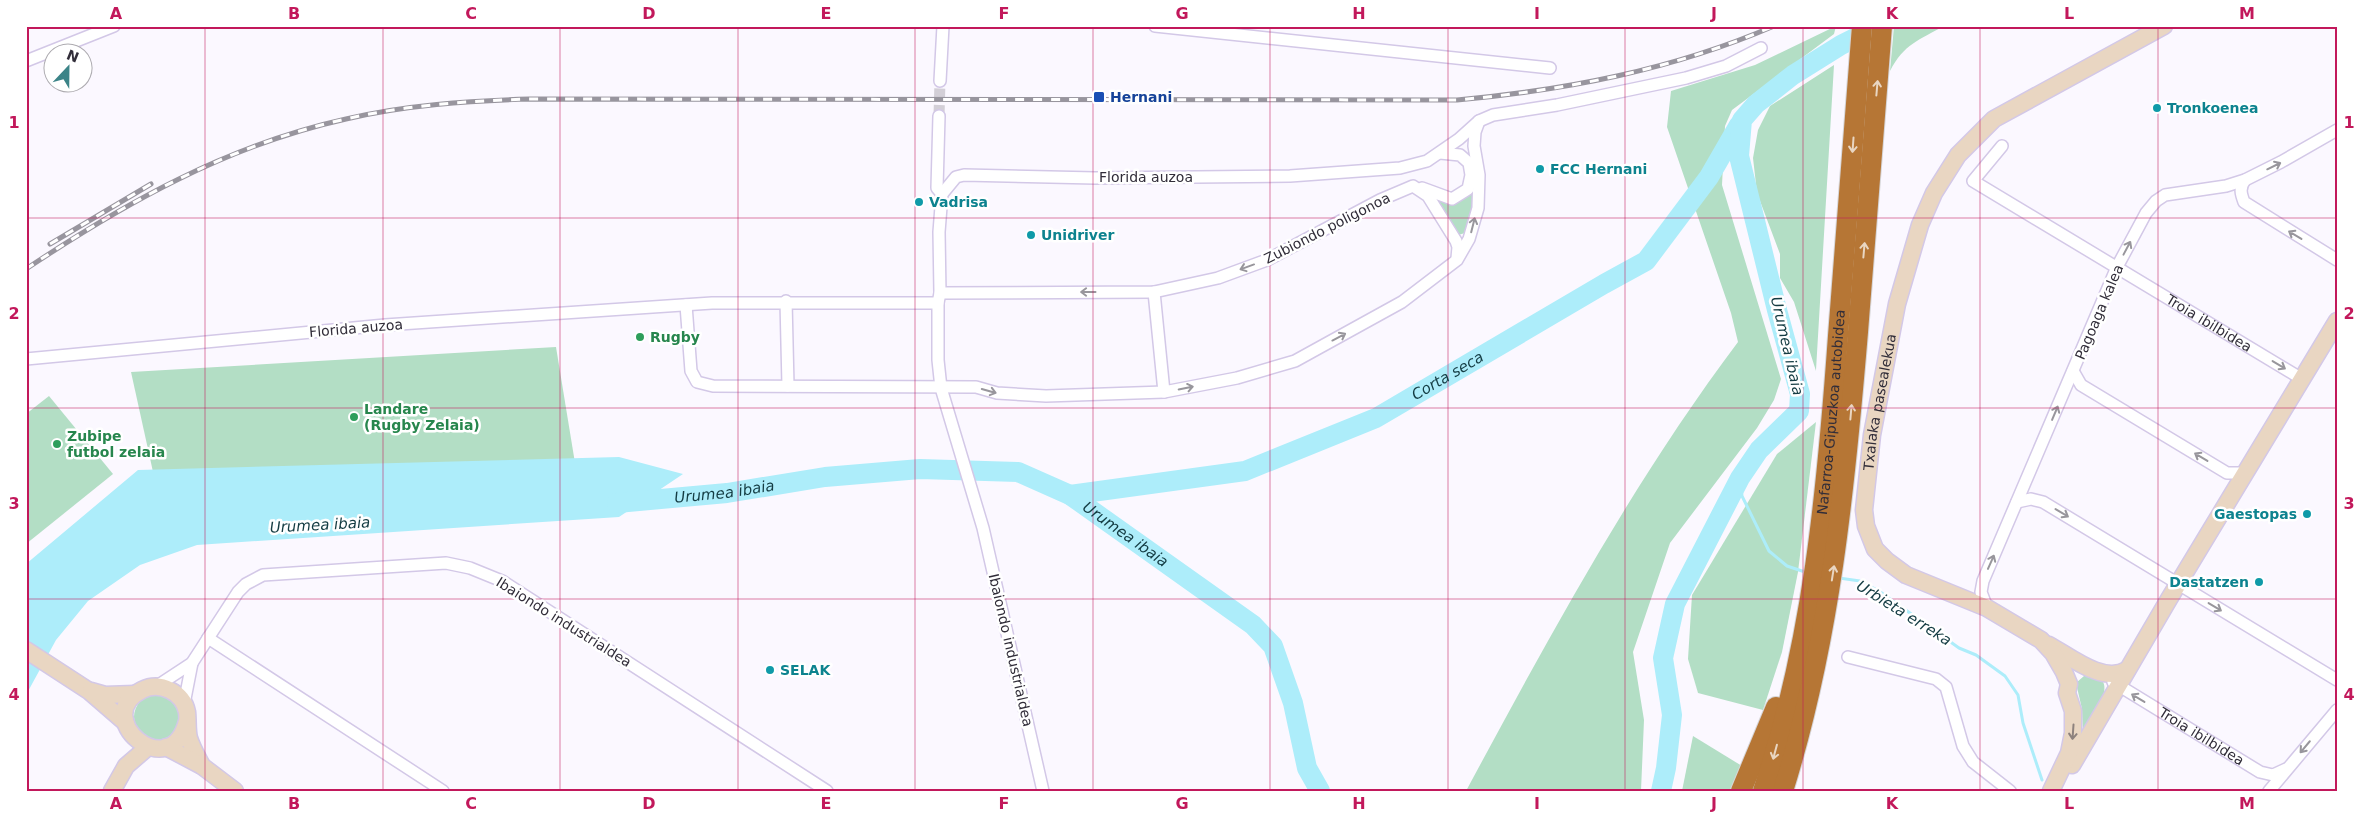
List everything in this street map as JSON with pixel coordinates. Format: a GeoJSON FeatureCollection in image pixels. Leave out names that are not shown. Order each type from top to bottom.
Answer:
{"type":"FeatureCollection","features":[{"type":"Feature","properties":{"kind":"highway","name":"Nafarroa-Gipuzkoa autobidea"},"geometry":{"type":"LineString","coordinates":[[1782,791],[1805,713],[1816,664],[1811,620],[1813,586],[1832,422],[1862,26]]}},
{"type":"Feature","properties":{"kind":"highway","name":"Nafarroa-Gipuzkoa autobidea"},"geometry":{"type":"LineString","coordinates":[[1763,791],[1811,620],[1837,549],[1850,432],[1882,26]]}},
{"type":"Feature","properties":{"kind":"highway"},"geometry":{"type":"LineString","coordinates":[[1741,791],[1811,620]]}},
{"type":"Feature","properties":{"kind":"highway"},"geometry":{"type":"LineString","coordinates":[[1795,791],[1814,711],[1816,664]]}},
{"type":"Feature","properties":{"kind":"main road","name":"Txalaka pasealekua"},"geometry":{"type":"LineString","coordinates":[[2051,791],[2069,753],[2072,741],[2073,718],[2067,693],[2069,684],[2058,661],[2041,640],[1987,608],[1906,575],[1893,567],[1875,549],[1866,526],[1864,510],[1878,397],[1897,304],[1920,225],[1934,194],[1958,155],[1994,119],[2164,26]]}},
{"type":"Feature","properties":{"kind":"main road"},"geometry":{"type":"LineString","coordinates":[[2057,791],[2109,681],[2127,670],[2337,321]]}},
{"type":"Feature","properties":{"kind":"main road","name":"Troia ibilbidea"},"geometry":{"type":"LineString","coordinates":[[2041,640],[2109,681]]}},
{"type":"Feature","properties":{"kind":"main road"},"geometry":{"type":"LineString","coordinates":[[26,650],[89,690],[127,727],[133,738],[148,747],[166,747],[202,766],[235,791]]}},
{"type":"Feature","properties":{"kind":"main road"},"geometry":{"type":"LineString","coordinates":[[2069,684],[2077,673],[2088,669],[2109,681]]}},
{"type":"Feature","properties":{"kind":"main road"},"geometry":{"type":"LineString","coordinates":[[89,690],[105,695],[135,694],[157,686],[173,691],[184,704],[190,740],[202,766]]}},
{"type":"Feature","properties":{"kind":"main road"},"geometry":{"type":"LineString","coordinates":[[126,766],[127,707],[135,694]]}},
{"type":"Feature","properties":{"kind":"main road"},"geometry":{"type":"LineString","coordinates":[[166,747],[180,737],[187,721]]}},
{"type":"Feature","properties":{"kind":"main road"},"geometry":{"type":"LineString","coordinates":[[112,791],[126,766],[148,747]]}},
{"type":"Feature","properties":{"kind":"street"},"geometry":{"type":"LineString","coordinates":[[26,61],[93,30],[114,26]]}},
{"type":"Feature","properties":{"kind":"street"},"geometry":{"type":"LineString","coordinates":[[940,81],[944,26]]}},
{"type":"Feature","properties":{"kind":"street"},"geometry":{"type":"LineString","coordinates":[[1155,26],[1221,29],[1550,68]]}},
{"type":"Feature","properties":{"kind":"street"},"geometry":{"type":"LineString","coordinates":[[686,304],[691,371],[697,382],[713,386],[976,387],[997,393],[1046,396],[1164,392],[1236,378],[1295,360],[1402,302],[1457,260],[1469,239],[1478,208],[1479,175],[1475,132],[1479,121],[1502,112],[1557,105],[1686,78],[1726,66],[1761,48]]}},
{"type":"Feature","properties":{"kind":"street"},"geometry":{"type":"LineString","coordinates":[[939,116],[937,188],[942,194]]}},
{"type":"Feature","properties":{"kind":"street","name":"Florida auzoa"},"geometry":{"type":"LineString","coordinates":[[956,177],[964,175],[1095,178],[1290,176],[1400,168],[1419,164],[1440,153],[1460,139],[1479,121]]}},
{"type":"Feature","properties":{"kind":"street","name":"Pagoaga kalea"},"geometry":{"type":"LineString","coordinates":[[1987,608],[1981,587],[2117,267],[2146,213],[2156,201],[2165,196],[2226,186],[2245,180],[2337,130]]}},
{"type":"Feature","properties":{"kind":"street"},"geometry":{"type":"LineString","coordinates":[[1460,139],[1476,154]]}},
{"type":"Feature","properties":{"kind":"street"},"geometry":{"type":"LineString","coordinates":[[1460,139],[1460,155]]}},
{"type":"Feature","properties":{"kind":"street","name":"Troia ibilbidea"},"geometry":{"type":"LineString","coordinates":[[2002,146],[1973,181],[2302,379]]}},
{"type":"Feature","properties":{"kind":"street"},"geometry":{"type":"LineString","coordinates":[[1413,186],[1425,188],[1445,198],[1459,197],[1468,189],[1471,175],[1469,163],[1460,155],[1440,153]]}},
{"type":"Feature","properties":{"kind":"street"},"geometry":{"type":"LineString","coordinates":[[939,155],[956,177],[942,194],[939,232],[938,360],[941,388]]}},
{"type":"Feature","properties":{"kind":"street"},"geometry":{"type":"LineString","coordinates":[[2245,180],[2241,185],[2240,191],[2244,202],[2337,260]]}},
{"type":"Feature","properties":{"kind":"street"},"geometry":{"type":"LineString","coordinates":[[1413,186],[1428,196],[1456,241],[1458,247],[1457,260]]}},
{"type":"Feature","properties":{"kind":"street","name":"Zubiondo poligonoa"},"geometry":{"type":"LineString","coordinates":[[939,298],[1154,292],[1218,278],[1267,260],[1380,200],[1413,186]]}},
{"type":"Feature","properties":{"kind":"street"},"geometry":{"type":"LineString","coordinates":[[1154,292],[1164,392]]}},
{"type":"Feature","properties":{"kind":"street","name":"Florida auzoa"},"geometry":{"type":"LineString","coordinates":[[26,359],[385,325],[686,304],[939,298]]}},
{"type":"Feature","properties":{"kind":"street"},"geometry":{"type":"LineString","coordinates":[[786,301],[788,386]]}},
{"type":"Feature","properties":{"kind":"street"},"geometry":{"type":"LineString","coordinates":[[2073,371],[2081,385],[2227,473],[2245,473]]}},
{"type":"Feature","properties":{"kind":"street","name":"Ibaiondo industrialdea"},"geometry":{"type":"LineString","coordinates":[[941,388],[978,509],[1043,791]]}},
{"type":"Feature","properties":{"kind":"street"},"geometry":{"type":"LineString","coordinates":[[2017,502],[2031,499],[2043,502],[2337,680]]}},
{"type":"Feature","properties":{"kind":"street","name":"Ibaiondo industrialdea"},"geometry":{"type":"LineString","coordinates":[[192,663],[238,592],[246,584],[263,575],[446,563],[470,568],[502,581],[827,791]]}},
{"type":"Feature","properties":{"kind":"street"},"geometry":{"type":"LineString","coordinates":[[208,638],[443,791]]}},
{"type":"Feature","properties":{"kind":"street"},"geometry":{"type":"LineString","coordinates":[[1848,657],[1936,679],[1946,687],[1963,746],[1973,762],[2010,791]]}},
{"type":"Feature","properties":{"kind":"street"},"geometry":{"type":"LineString","coordinates":[[157,686],[192,663]]}},
{"type":"Feature","properties":{"kind":"street"},"geometry":{"type":"LineString","coordinates":[[184,704],[192,663]]}},
{"type":"Feature","properties":{"kind":"street","name":"Troia ibilbidea"},"geometry":{"type":"LineString","coordinates":[[2109,681],[2264,774],[2278,774],[2286,769]]}},
{"type":"Feature","properties":{"kind":"street"},"geometry":{"type":"LineString","coordinates":[[2269,791],[2337,710]]}},
{"type":"Feature","properties":{"kind":"green space"},"geometry":{"type":"Polygon","coordinates":[[[1836,26],[1834,34],[1732,110],[1725,126],[1722,185],[1781,379],[1774,400],[1757,428],[1670,543],[1633,652],[1644,720],[1641,791],[1466,791],[1561,618],[1627,505],[1699,395],[1738,342],[1731,313],[1667,127],[1671,91],[1755,65],[1836,26]]]}},
{"type":"Feature","properties":{"kind":"green space"},"geometry":{"type":"Polygon","coordinates":[[[1894,26],[1944,26],[1920,39],[1907,49],[1895,62],[1890,71],[1894,26]]]}},
{"type":"Feature","properties":{"kind":"green space"},"geometry":{"type":"Polygon","coordinates":[[[1834,65],[1816,371],[1794,302],[1780,278],[1780,254],[1757,193],[1753,158],[1758,130],[1770,106],[1834,65]]]}},
{"type":"Feature","properties":{"kind":"green space"},"geometry":{"type":"Polygon","coordinates":[[[1475,187],[1472,210],[1465,233],[1458,235],[1437,200],[1459,201],[1467,196],[1475,187]]]}},
{"type":"Feature","properties":{"kind":"green space","name":"Landare (Rugby Zelaia)"},"geometry":{"type":"Polygon","coordinates":[[[556,347],[575,463],[157,490],[131,372],[556,347]]]}},
{"type":"Feature","properties":{"kind":"green space","name":"Zubipe futbol zelaia"},"geometry":{"type":"Polygon","coordinates":[[[49,396],[113,474],[26,544],[26,414],[49,396]]]}},
{"type":"Feature","properties":{"kind":"green space"},"geometry":{"type":"Polygon","coordinates":[[[1816,422],[1798,572],[1782,652],[1763,710],[1698,693],[1688,659],[1692,595],[1777,454],[1816,422]]]}},
{"type":"Feature","properties":{"kind":"green space"},"geometry":{"type":"Polygon","coordinates":[[[2084,676],[2096,677],[2103,681],[2105,689],[2098,709],[2083,735],[2082,709],[2076,683],[2084,676]]]}},
{"type":"Feature","properties":{"kind":"green space"},"geometry":{"type":"Polygon","coordinates":[[[152,694],[162,694],[174,700],[179,708],[179,726],[174,734],[166,739],[152,740],[144,737],[137,730],[134,722],[134,712],[137,704],[144,697],[152,694]]]}},
{"type":"Feature","properties":{"kind":"green space"},"geometry":{"type":"Polygon","coordinates":[[[1693,736],[1742,766],[1731,791],[1682,791],[1693,736]]]}},
{"type":"Feature","properties":{"kind":"water"},"geometry":{"type":"Polygon","coordinates":[[[619,457],[683,474],[619,517],[197,545],[140,565],[88,601],[56,640],[26,695],[26,564],[138,470],[619,457]]]}},
{"type":"Feature","properties":{"kind":"waterway","name":"Urumea ibaia"},"geometry":{"type":"LineString","coordinates":[[1661,791],[1666,768],[1672,715],[1663,658],[1675,604],[1740,478],[1759,450],[1799,411],[1800,394],[1739,156],[1742,120],[1756,104],[1793,75],[1841,45],[1875,28]]}},
{"type":"Feature","properties":{"kind":"waterway","name":"Corta seca"},"geometry":{"type":"LineString","coordinates":[[1070,495],[1245,471],[1376,418],[1646,261],[1709,177],[1739,125]]}},
{"type":"Feature","properties":{"kind":"waterway","name":"Urumea ibaia"},"geometry":{"type":"LineString","coordinates":[[617,503],[727,493],[825,477],[920,469],[1018,472],[1070,495],[1253,625],[1273,646],[1293,703],[1307,768],[1320,791]]}},
{"type":"Feature","properties":{"kind":"waterway","name":"Urbieta erreka"},"geometry":{"type":"LineString","coordinates":[[1740,478],[1742,496],[1769,551],[1787,566],[1808,573]]}},
{"type":"Feature","properties":{"kind":"waterway","name":"Urbieta erreka"},"geometry":{"type":"LineString","coordinates":[[1839,578],[1860,581],[1879,591],[1959,648],[1976,655],[2005,676],[2018,695],[2023,723],[2042,780]]}},
{"type":"Feature","properties":{"kind":"tunnel"},"geometry":{"type":"LineString","coordinates":[[939,116],[940,81]]}},
{"type":"Feature","properties":{"kind":"railway"},"geometry":{"type":"LineString","coordinates":[[26,269],[101,221],[140,199],[219,160],[302,130],[391,110],[529,99],[1457,100],[1498,96],[1618,76],[1697,55],[1774,26]]}},
{"type":"Feature","properties":{"kind":"railway"},"geometry":{"type":"LineString","coordinates":[[50,244],[151,184]]}},
{"type":"Feature","properties":{"kind":"place","name":"Hernani"},"geometry":{"type":"Point","coordinates":[1099,97]}},
{"type":"Feature","properties":{"kind":"place","name":"Tronkoenea"},"geometry":{"type":"Point","coordinates":[2157,108]}},
{"type":"Feature","properties":{"kind":"place","name":"FCC Hernani"},"geometry":{"type":"Point","coordinates":[1540,169]}},
{"type":"Feature","properties":{"kind":"place","name":"Vadrisa"},"geometry":{"type":"Point","coordinates":[919,202]}},
{"type":"Feature","properties":{"kind":"place","name":"Unidriver"},"geometry":{"type":"Point","coordinates":[1031,235]}},
{"type":"Feature","properties":{"kind":"place","name":"Rugby"},"geometry":{"type":"Point","coordinates":[640,337]}},
{"type":"Feature","properties":{"kind":"place","name":"Landare (Rugby Zelaia)"},"geometry":{"type":"Point","coordinates":[354,417]}},
{"type":"Feature","properties":{"kind":"place","name":"Zubipe futbol zelaia"},"geometry":{"type":"Point","coordinates":[57,444]}},
{"type":"Feature","properties":{"kind":"place","name":"Gaestopas"},"geometry":{"type":"Point","coordinates":[2307,514]}},
{"type":"Feature","properties":{"kind":"place","name":"Dastatzen"},"geometry":{"type":"Point","coordinates":[2259,582]}},
{"type":"Feature","properties":{"kind":"place","name":"SELAK"},"geometry":{"type":"Point","coordinates":[770,670]}}]}
